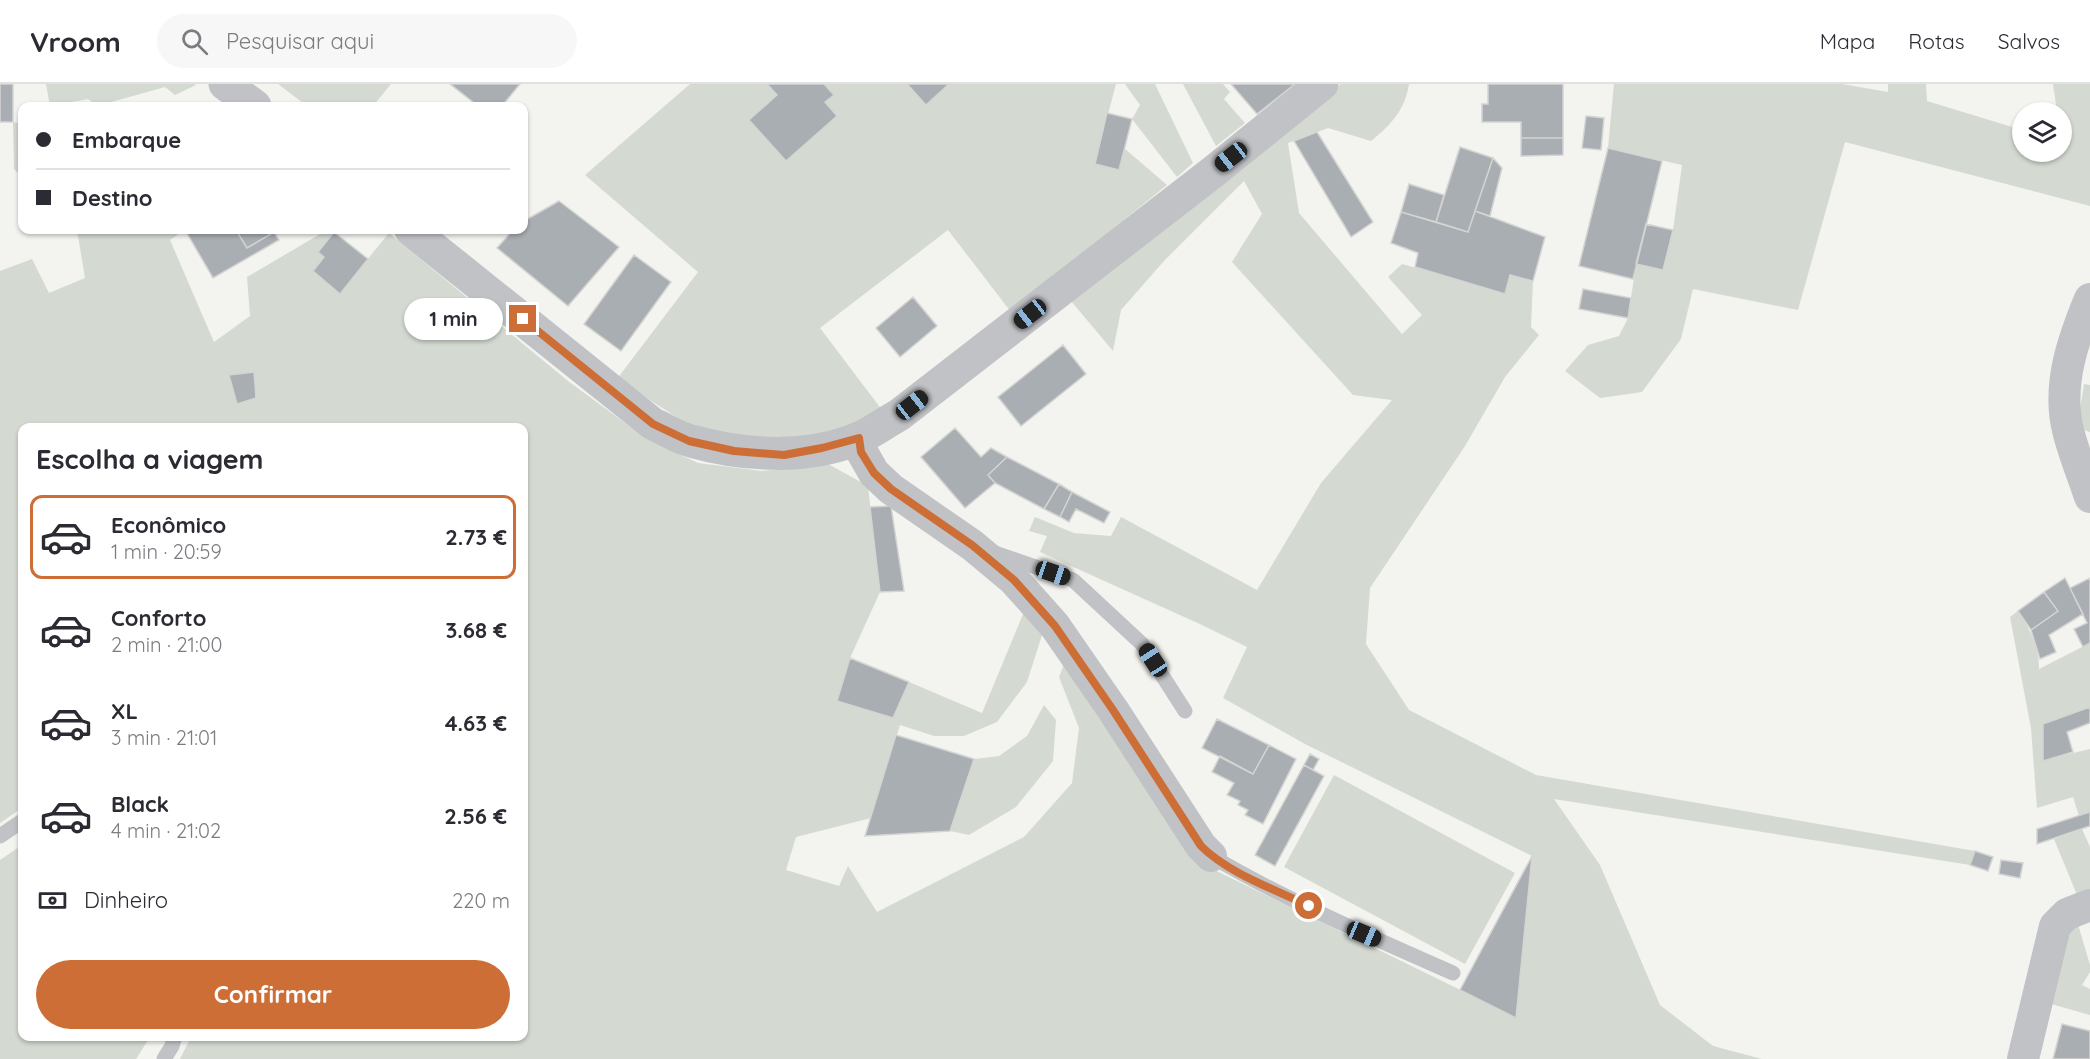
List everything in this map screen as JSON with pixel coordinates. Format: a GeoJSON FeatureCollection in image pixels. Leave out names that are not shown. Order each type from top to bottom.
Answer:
{"type":"FeatureCollection","features":[{"type":"Feature","properties":{"kind":"street"},"geometry":{"type":"LineString","coordinates":[[225,84],[250,102]]}},
{"type":"Feature","properties":{"kind":"street"},"geometry":{"type":"LineString","coordinates":[[416,234],[653,424],[689,441],[734,451],[784,455],[859,438],[899,415],[1204,179],[1322,84]]}},
{"type":"Feature","properties":{"kind":"street"},"geometry":{"type":"LineString","coordinates":[[2090,299],[2075,335],[2065,385],[2067,429],[2090,496]]}},
{"type":"Feature","properties":{"kind":"street"},"geometry":{"type":"LineString","coordinates":[[859,438],[861,452],[874,473],[891,489],[972,545],[1014,580],[1055,626],[1113,710],[1201,846],[1211,856]]}},
{"type":"Feature","properties":{"kind":"street"},"geometry":{"type":"LineString","coordinates":[[2024,1059],[2055,926],[2067,914],[2090,905]]}},
{"type":"Feature","properties":{"kind":"lane"},"geometry":{"type":"LineString","coordinates":[[972,545],[1073,580],[1142,644],[1185,711]]}},
{"type":"Feature","properties":{"kind":"lane"},"geometry":{"type":"LineString","coordinates":[[0,836],[18,824]]}},
{"type":"Feature","properties":{"kind":"lane"},"geometry":{"type":"LineString","coordinates":[[1211,856],[1364,934],[1453,973]]}},
{"type":"Feature","properties":{"kind":"lane"},"geometry":{"type":"LineString","coordinates":[[164,1059],[174,1041]]}},
{"type":"Feature","properties":{"kind":"shaded area"},"geometry":{"type":"Polygon","coordinates":[[[46,84],[196,85],[175,95],[165,87],[111,102],[92,102],[88,99],[49,102],[46,84]]]}},
{"type":"Feature","properties":{"kind":"shaded area"},"geometry":{"type":"Polygon","coordinates":[[[278,84],[391,84],[376,102],[302,102],[278,84]]]}},
{"type":"Feature","properties":{"kind":"shaded area"},"geometry":{"type":"Polygon","coordinates":[[[690,84],[1116,84],[1095,164],[1119,170],[1124,148],[1167,185],[1011,312],[948,230],[820,328],[882,410],[825,435],[755,440],[692,427],[617,379],[698,272],[585,175],[690,84]]]}},
{"type":"Feature","properties":{"kind":"shaded area"},"geometry":{"type":"Polygon","coordinates":[[[1125,84],[1155,84],[1193,163],[1177,177],[1132,119],[1140,105],[1125,84]]]}},
{"type":"Feature","properties":{"kind":"shaded area"},"geometry":{"type":"Polygon","coordinates":[[[1183,84],[1223,84],[1230,92],[1224,99],[1245,123],[1216,146],[1183,84]]]}},
{"type":"Feature","properties":{"kind":"shaded area"},"geometry":{"type":"Polygon","coordinates":[[[1341,84],[1409,84],[1404,102],[1396,116],[1371,141],[1328,128],[1288,143],[1299,213],[1402,334],[1422,315],[1388,277],[1402,264],[1505,293],[1510,275],[1533,281],[1531,327],[1539,335],[1505,377],[1465,446],[1370,588],[1366,644],[1409,710],[1536,775],[1975,851],[1970,865],[1554,799],[1600,865],[1660,1005],[1713,1046],[1762,1059],[180,1059],[189,1041],[528,1041],[528,423],[18,423],[18,811],[0,823],[0,271],[32,259],[49,293],[85,278],[78,234],[178,234],[170,240],[214,342],[250,316],[247,277],[320,234],[332,234],[318,252],[324,257],[313,271],[340,293],[390,234],[568,381],[647,439],[698,463],[762,471],[828,464],[868,486],[880,592],[850,658],[837,701],[893,718],[909,682],[982,713],[1026,607],[1043,632],[1027,682],[997,722],[964,736],[934,736],[900,725],[871,818],[796,837],[786,870],[839,886],[848,866],[877,912],[1024,837],[1072,783],[1079,728],[1059,677],[1065,662],[1196,861],[1516,1017],[1532,856],[1305,744],[1223,698],[1247,647],[1040,552],[1047,536],[1029,531],[1035,517],[1074,533],[1111,536],[1121,517],[1257,590],[1321,483],[1392,400],[1353,395],[1232,262],[1262,214],[1244,181],[1164,261],[1121,310],[1113,351],[1071,301],[1341,84]],[[254,373],[229,375],[237,404],[254,373]]]}},
{"type":"Feature","properties":{"kind":"shaded area"},"geometry":{"type":"Polygon","coordinates":[[[1614,84],[1842,84],[1888,92],[1888,84],[1926,84],[1927,101],[2012,127],[2012,162],[2072,162],[2072,102],[2056,102],[2053,84],[2090,84],[2090,206],[1845,142],[1798,310],[1693,289],[1681,339],[1642,392],[1600,398],[1565,371],[1588,345],[1619,336],[1628,318],[1636,264],[1663,270],[1673,230],[1682,165],[1608,148],[1614,84]]]}},
{"type":"Feature","properties":{"kind":"shaded area"},"geometry":{"type":"Polygon","coordinates":[[[13,122],[18,123],[18,173],[14,169],[13,122]]]}},
{"type":"Feature","properties":{"kind":"shaded area"},"geometry":{"type":"Polygon","coordinates":[[[2084,384],[2090,385],[2090,432],[2084,430],[2080,410],[2084,384]]]}},
{"type":"Feature","properties":{"kind":"shaded area"},"geometry":{"type":"Polygon","coordinates":[[[2018,611],[2033,638],[2039,669],[2090,643],[2090,707],[2044,724],[2044,760],[2090,749],[2090,812],[2079,816],[2073,797],[2037,808],[2031,728],[2010,617],[2018,611]]]}},
{"type":"Feature","properties":{"kind":"shaded area"},"geometry":{"type":"Polygon","coordinates":[[[1044,705],[1056,720],[1053,761],[1016,807],[969,835],[950,831],[974,759],[999,756],[1027,736],[1044,705]]]}},
{"type":"Feature","properties":{"kind":"shaded area"},"geometry":{"type":"Polygon","coordinates":[[[1334,775],[1515,873],[1465,964],[1284,867],[1334,775]]]}},
{"type":"Feature","properties":{"kind":"shaded area"},"geometry":{"type":"Polygon","coordinates":[[[2082,829],[2090,847],[2090,895],[2077,895],[2054,839],[2082,829]]]}},
{"type":"Feature","properties":{"kind":"shaded area"},"geometry":{"type":"Polygon","coordinates":[[[18,848],[18,1041],[147,1041],[136,1059],[0,1059],[0,860],[18,848]]]}},
{"type":"Feature","properties":{"kind":"shaded area"},"geometry":{"type":"Polygon","coordinates":[[[2077,921],[2090,965],[2090,972],[2082,985],[2090,989],[2090,1015],[2051,1004],[2067,931],[2077,921]]]}},
{"type":"Feature","properties":{"kind":"building"},"geometry":{"type":"Polygon","coordinates":[[[0,84],[13,84],[13,122],[0,122],[0,84]]]}},
{"type":"Feature","properties":{"kind":"building"},"geometry":{"type":"Polygon","coordinates":[[[450,84],[520,84],[505,102],[473,102],[450,84]]]}},
{"type":"Feature","properties":{"kind":"building"},"geometry":{"type":"Polygon","coordinates":[[[767,84],[824,84],[834,95],[825,102],[837,116],[786,161],[749,120],[777,95],[767,84]]]}},
{"type":"Feature","properties":{"kind":"building"},"geometry":{"type":"Polygon","coordinates":[[[907,84],[949,84],[926,105],[907,84]]]}},
{"type":"Feature","properties":{"kind":"building"},"geometry":{"type":"Polygon","coordinates":[[[1231,84],[1295,84],[1257,114],[1231,84]]]}},
{"type":"Feature","properties":{"kind":"building"},"geometry":{"type":"Polygon","coordinates":[[[1488,84],[1563,84],[1563,138],[1521,138],[1521,122],[1482,122],[1482,104],[1488,104],[1488,84]]]}},
{"type":"Feature","properties":{"kind":"building"},"geometry":{"type":"Polygon","coordinates":[[[1107,113],[1132,119],[1119,170],[1095,164],[1107,113]]]}},
{"type":"Feature","properties":{"kind":"building"},"geometry":{"type":"Polygon","coordinates":[[[1586,116],[1604,118],[1601,150],[1582,148],[1586,116]]]}},
{"type":"Feature","properties":{"kind":"building"},"geometry":{"type":"Polygon","coordinates":[[[1317,132],[1373,222],[1351,237],[1294,141],[1317,132]]]}},
{"type":"Feature","properties":{"kind":"building"},"geometry":{"type":"Polygon","coordinates":[[[1521,138],[1563,138],[1563,155],[1521,156],[1521,138]]]}},
{"type":"Feature","properties":{"kind":"building"},"geometry":{"type":"Polygon","coordinates":[[[1460,147],[1493,158],[1468,232],[1436,222],[1460,147]]]}},
{"type":"Feature","properties":{"kind":"building"},"geometry":{"type":"Polygon","coordinates":[[[1608,148],[1662,161],[1633,279],[1579,266],[1608,148]]]}},
{"type":"Feature","properties":{"kind":"building"},"geometry":{"type":"Polygon","coordinates":[[[1493,158],[1502,168],[1490,216],[1475,211],[1493,158]]]}},
{"type":"Feature","properties":{"kind":"building"},"geometry":{"type":"Polygon","coordinates":[[[1409,184],[1444,195],[1436,222],[1401,212],[1409,184]]]}},
{"type":"Feature","properties":{"kind":"building"},"geometry":{"type":"Polygon","coordinates":[[[559,201],[619,247],[568,306],[497,248],[509,234],[528,234],[528,219],[559,201]]]}},
{"type":"Feature","properties":{"kind":"building"},"geometry":{"type":"Polygon","coordinates":[[[1475,211],[1545,237],[1533,281],[1510,275],[1505,294],[1415,267],[1418,253],[1391,243],[1401,212],[1468,232],[1475,211]]]}},
{"type":"Feature","properties":{"kind":"building"},"geometry":{"type":"Polygon","coordinates":[[[1646,224],[1673,230],[1663,270],[1636,264],[1646,224]]]}},
{"type":"Feature","properties":{"kind":"building"},"geometry":{"type":"Polygon","coordinates":[[[187,234],[238,234],[247,248],[271,234],[275,234],[279,240],[213,278],[187,234]]]}},
{"type":"Feature","properties":{"kind":"building"},"geometry":{"type":"Polygon","coordinates":[[[238,234],[271,234],[247,248],[238,234]]]}},
{"type":"Feature","properties":{"kind":"building"},"geometry":{"type":"Polygon","coordinates":[[[332,234],[337,234],[368,259],[340,294],[313,271],[324,257],[318,252],[332,234]]]}},
{"type":"Feature","properties":{"kind":"building"},"geometry":{"type":"Polygon","coordinates":[[[634,255],[671,282],[621,351],[584,324],[634,255]]]}},
{"type":"Feature","properties":{"kind":"building"},"geometry":{"type":"Polygon","coordinates":[[[1583,289],[1631,298],[1628,318],[1579,309],[1583,289]]]}},
{"type":"Feature","properties":{"kind":"building"},"geometry":{"type":"Polygon","coordinates":[[[913,297],[937,326],[900,357],[876,328],[913,297]]]}},
{"type":"Feature","properties":{"kind":"building"},"geometry":{"type":"Polygon","coordinates":[[[1063,345],[1086,374],[1021,426],[998,397],[1063,345]]]}},
{"type":"Feature","properties":{"kind":"building"},"geometry":{"type":"Polygon","coordinates":[[[254,372],[256,398],[237,404],[229,375],[254,372]]]}},
{"type":"Feature","properties":{"kind":"building"},"geometry":{"type":"Polygon","coordinates":[[[955,428],[981,457],[991,448],[1007,457],[988,475],[995,483],[965,508],[921,457],[955,428]]]}},
{"type":"Feature","properties":{"kind":"building"},"geometry":{"type":"Polygon","coordinates":[[[1007,457],[1059,484],[1044,509],[995,483],[988,475],[1007,457]]]}},
{"type":"Feature","properties":{"kind":"building"},"geometry":{"type":"Polygon","coordinates":[[[1059,484],[1072,492],[1060,517],[1044,509],[1059,484]]]}},
{"type":"Feature","properties":{"kind":"building"},"geometry":{"type":"Polygon","coordinates":[[[1072,492],[1110,512],[1104,523],[1076,509],[1069,522],[1060,517],[1072,492]]]}},
{"type":"Feature","properties":{"kind":"building"},"geometry":{"type":"Polygon","coordinates":[[[891,506],[904,591],[880,592],[870,507],[891,506]]]}},
{"type":"Feature","properties":{"kind":"building"},"geometry":{"type":"Polygon","coordinates":[[[2065,578],[2083,614],[2049,635],[2056,652],[2040,659],[2031,630],[2058,611],[2044,592],[2065,578]]]}},
{"type":"Feature","properties":{"kind":"building"},"geometry":{"type":"Polygon","coordinates":[[[2090,578],[2090,643],[2083,647],[2074,629],[2087,623],[2070,588],[2090,578]]]}},
{"type":"Feature","properties":{"kind":"building"},"geometry":{"type":"Polygon","coordinates":[[[2044,592],[2058,611],[2031,630],[2018,611],[2044,592]]]}},
{"type":"Feature","properties":{"kind":"building"},"geometry":{"type":"Polygon","coordinates":[[[850,658],[909,682],[893,718],[837,701],[850,658]]]}},
{"type":"Feature","properties":{"kind":"building"},"geometry":{"type":"Polygon","coordinates":[[[2090,707],[2090,723],[2067,732],[2073,752],[2043,761],[2043,724],[2090,707]]]}},
{"type":"Feature","properties":{"kind":"building"},"geometry":{"type":"Polygon","coordinates":[[[1217,719],[1269,745],[1253,774],[1202,748],[1217,719]]]}},
{"type":"Feature","properties":{"kind":"building"},"geometry":{"type":"Polygon","coordinates":[[[896,735],[974,759],[950,831],[865,836],[896,735]]]}},
{"type":"Feature","properties":{"kind":"building"},"geometry":{"type":"Polygon","coordinates":[[[1269,745],[1296,759],[1263,824],[1245,815],[1248,810],[1238,805],[1240,801],[1227,795],[1234,783],[1212,772],[1220,756],[1253,774],[1269,745]]]}},
{"type":"Feature","properties":{"kind":"building"},"geometry":{"type":"Polygon","coordinates":[[[1310,754],[1319,759],[1313,770],[1304,765],[1310,754]]]}},
{"type":"Feature","properties":{"kind":"building"},"geometry":{"type":"Polygon","coordinates":[[[1304,765],[1324,776],[1275,866],[1255,855],[1304,765]]]}},
{"type":"Feature","properties":{"kind":"building"},"geometry":{"type":"Polygon","coordinates":[[[2090,812],[2090,826],[2037,844],[2037,829],[2090,812]]]}},
{"type":"Feature","properties":{"kind":"building"},"geometry":{"type":"Polygon","coordinates":[[[1975,851],[1993,857],[1988,871],[1970,865],[1975,851]]]}},
{"type":"Feature","properties":{"kind":"building"},"geometry":{"type":"Polygon","coordinates":[[[1532,856],[1516,1018],[1460,990],[1532,856]]]}},
{"type":"Feature","properties":{"kind":"building"},"geometry":{"type":"Polygon","coordinates":[[[2001,860],[2023,863],[2020,878],[1999,874],[2001,860]]]}},
{"type":"Feature","properties":{"kind":"building"},"geometry":{"type":"Polygon","coordinates":[[[2062,1024],[2090,1031],[2090,1059],[2053,1059],[2062,1024]]]}},
{"type":"Feature","properties":{"kind":"route"},"geometry":{"type":"LineString","coordinates":[[523,319],[653,424],[689,441],[734,451],[784,455],[859,438],[861,452],[874,473],[891,489],[972,545],[1014,580],[1055,626],[1113,710],[1201,846],[1211,856],[1235,870],[1309,906]]}}]}
